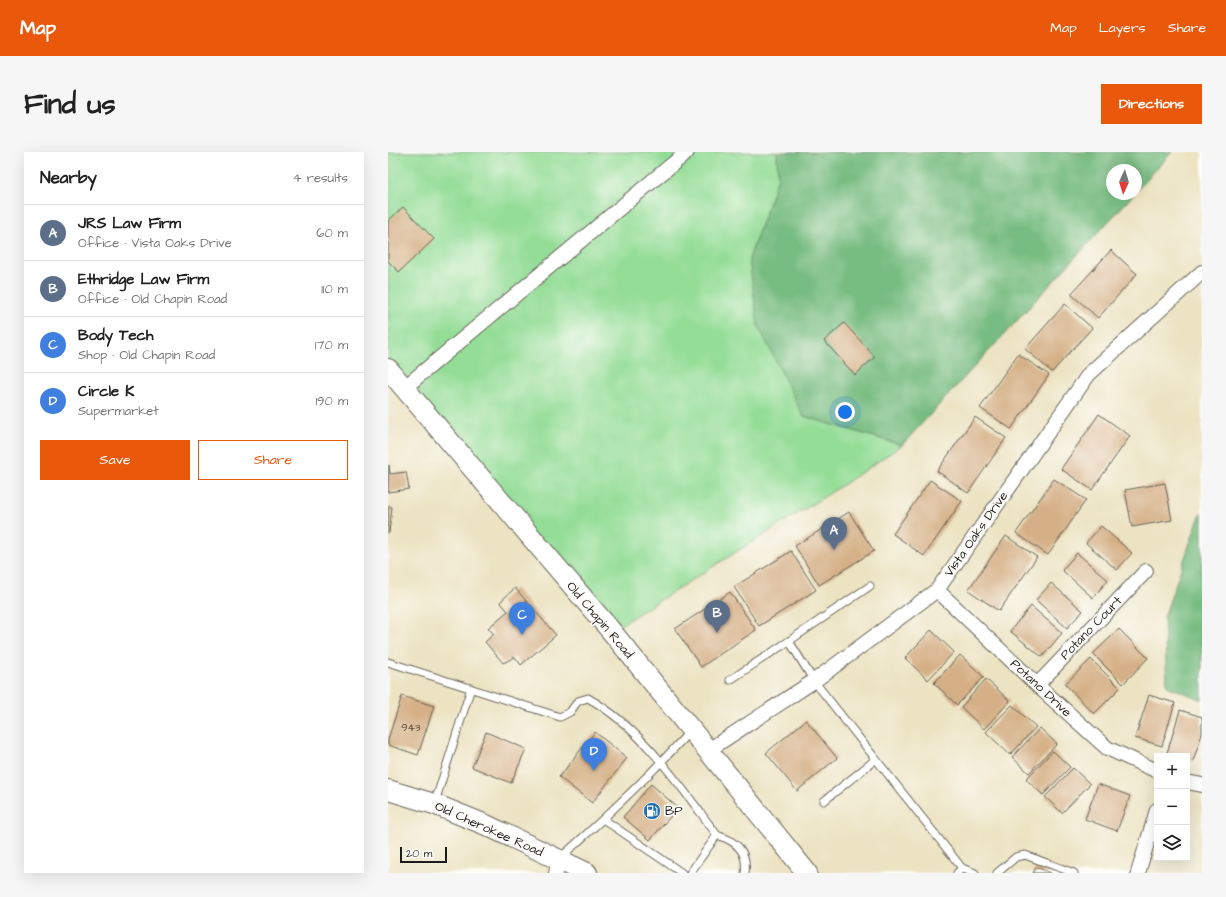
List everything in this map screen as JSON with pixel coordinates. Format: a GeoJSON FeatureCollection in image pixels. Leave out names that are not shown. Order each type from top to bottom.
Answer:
{"type":"FeatureCollection","features":[{"type":"Feature","properties":{"kind":"street"},"geometry":{"type":"LineString","coordinates":[[404,388],[687,152]]}},
{"type":"Feature","properties":{"kind":"street","name":"Vista Oaks Drive"},"geometry":{"type":"LineString","coordinates":[[707,751],[814,680],[937,590],[1089,374],[1202,272]]}},
{"type":"Feature","properties":{"kind":"street","name":"Old Chapin Road"},"geometry":{"type":"LineString","coordinates":[[388,370],[612,632],[807,873]]}},
{"type":"Feature","properties":{"kind":"street","name":"Potano Court"},"geometry":{"type":"LineString","coordinates":[[1037,685],[1146,571]]}},
{"type":"Feature","properties":{"kind":"street","name":"Potano Drive"},"geometry":{"type":"LineString","coordinates":[[937,590],[1037,685],[1107,748],[1154,770]]}},
{"type":"Feature","properties":{"kind":"street"},"geometry":{"type":"LineString","coordinates":[[1190,783],[1202,786]]}},
{"type":"Feature","properties":{"kind":"street","name":"Old Cherokee Road"},"geometry":{"type":"LineString","coordinates":[[388,790],[434,804],[486,826],[557,866],[588,873]]}},
{"type":"Feature","properties":{"kind":"street"},"geometry":{"type":"LineString","coordinates":[[1138,873],[1154,820]]}},
{"type":"Feature","properties":{"kind":"lane"},"geometry":{"type":"LineString","coordinates":[[730,680],[870,586]]}},
{"type":"Feature","properties":{"kind":"lane"},"geometry":{"type":"LineString","coordinates":[[789,641],[814,680],[960,870],[974,873]]}},
{"type":"Feature","properties":{"kind":"lane"},"geometry":{"type":"LineString","coordinates":[[388,662],[560,717],[570,712],[578,701],[588,698],[600,704],[634,733],[662,763],[717,835],[729,839],[739,846],[746,863],[745,873]]}},
{"type":"Feature","properties":{"kind":"lane"},"geometry":{"type":"LineString","coordinates":[[434,804],[471,688]]}},
{"type":"Feature","properties":{"kind":"lane"},"geometry":{"type":"LineString","coordinates":[[557,866],[662,763],[691,730]]}},
{"type":"Feature","properties":{"kind":"lane"},"geometry":{"type":"LineString","coordinates":[[824,801],[876,759]]}},
{"type":"Feature","properties":{"kind":"lane"},"geometry":{"type":"LineString","coordinates":[[604,819],[682,873]]}},
{"type":"Feature","properties":{"kind":"lane"},"geometry":{"type":"LineString","coordinates":[[690,873],[717,835]]}},
{"type":"Feature","properties":{"kind":"lane"},"geometry":{"type":"LineString","coordinates":[[997,873],[1010,861],[1025,854],[1074,873]]}},
{"type":"Feature","properties":{"kind":"green space"},"geometry":{"type":"Polygon","coordinates":[[[388,152],[777,152],[778,178],[749,259],[803,416],[902,445],[846,483],[625,622],[612,632],[388,369],[388,152]]]}},
{"type":"Feature","properties":{"kind":"green space"},"geometry":{"type":"Polygon","coordinates":[[[777,152],[1172,152],[1142,184],[1142,164],[1106,164],[1106,200],[1128,200],[902,445],[803,416],[758,325],[749,259],[778,178],[777,152]]]}},
{"type":"Feature","properties":{"kind":"green space"},"geometry":{"type":"Polygon","coordinates":[[[1202,513],[1202,700],[1167,686],[1164,617],[1197,523],[1202,513]]]}},
{"type":"Feature","properties":{"kind":"building"},"geometry":{"type":"Polygon","coordinates":[[[403,207],[434,239],[399,272],[388,261],[388,221],[403,207]]]}},
{"type":"Feature","properties":{"kind":"building"},"geometry":{"type":"Polygon","coordinates":[[[1111,250],[1137,274],[1098,318],[1071,294],[1111,250]]]}},
{"type":"Feature","properties":{"kind":"building"},"geometry":{"type":"Polygon","coordinates":[[[1065,304],[1092,328],[1052,372],[1025,349],[1065,304]]]}},
{"type":"Feature","properties":{"kind":"building"},"geometry":{"type":"Polygon","coordinates":[[[844,323],[875,357],[855,375],[824,341],[844,323]]]}},
{"type":"Feature","properties":{"kind":"building"},"geometry":{"type":"Polygon","coordinates":[[[1018,354],[1049,375],[1011,429],[980,408],[1018,354]]]}},
{"type":"Feature","properties":{"kind":"building"},"geometry":{"type":"Polygon","coordinates":[[[1099,414],[1130,436],[1092,490],[1061,469],[1099,414]]]}},
{"type":"Feature","properties":{"kind":"building"},"geometry":{"type":"Polygon","coordinates":[[[975,417],[1006,438],[968,493],[937,471],[975,417]]]}},
{"type":"Feature","properties":{"kind":"building"},"geometry":{"type":"Polygon","coordinates":[[[389,465],[390,474],[406,472],[409,489],[388,492],[389,465]]]}},
{"type":"Feature","properties":{"kind":"building"},"geometry":{"type":"Polygon","coordinates":[[[1054,479],[1086,500],[1048,555],[1016,533],[1054,479]]]}},
{"type":"Feature","properties":{"kind":"building"},"geometry":{"type":"Polygon","coordinates":[[[930,480],[962,501],[924,556],[893,534],[930,480]]]}},
{"type":"Feature","properties":{"kind":"building"},"geometry":{"type":"Polygon","coordinates":[[[1165,483],[1172,520],[1132,527],[1125,490],[1165,483]]]}},
{"type":"Feature","properties":{"kind":"building"},"geometry":{"type":"Polygon","coordinates":[[[388,507],[392,507],[389,533],[388,533],[388,507]]]}},
{"type":"Feature","properties":{"kind":"building"},"geometry":{"type":"Polygon","coordinates":[[[849,512],[874,551],[819,585],[795,546],[849,512]]]}},
{"type":"Feature","properties":{"kind":"building"},"geometry":{"type":"Polygon","coordinates":[[[1101,526],[1132,553],[1117,570],[1086,543],[1101,526]]]}},
{"type":"Feature","properties":{"kind":"building"},"geometry":{"type":"Polygon","coordinates":[[[1006,536],[1037,557],[999,611],[968,590],[1006,536]]]}},
{"type":"Feature","properties":{"kind":"building"},"geometry":{"type":"Polygon","coordinates":[[[791,551],[816,590],[759,626],[734,587],[791,551]]]}},
{"type":"Feature","properties":{"kind":"building"},"geometry":{"type":"Polygon","coordinates":[[[1077,553],[1108,580],[1093,598],[1062,570],[1077,553]]]}},
{"type":"Feature","properties":{"kind":"building"},"geometry":{"type":"Polygon","coordinates":[[[1051,583],[1083,611],[1067,628],[1036,600],[1051,583]]]}},
{"type":"Feature","properties":{"kind":"building"},"geometry":{"type":"Polygon","coordinates":[[[515,588],[556,635],[521,665],[515,657],[503,663],[485,642],[494,634],[488,628],[508,611],[500,602],[515,588]]]}},
{"type":"Feature","properties":{"kind":"building"},"geometry":{"type":"Polygon","coordinates":[[[730,592],[756,630],[701,667],[675,629],[730,592]]]}},
{"type":"Feature","properties":{"kind":"building"},"geometry":{"type":"Polygon","coordinates":[[[1031,606],[1062,633],[1042,657],[1010,631],[1031,606]]]}},
{"type":"Feature","properties":{"kind":"building"},"geometry":{"type":"Polygon","coordinates":[[[1119,629],[1148,658],[1123,684],[1093,654],[1119,629]]]}},
{"type":"Feature","properties":{"kind":"building"},"geometry":{"type":"Polygon","coordinates":[[[931,630],[954,652],[928,680],[905,658],[931,630]]]}},
{"type":"Feature","properties":{"kind":"building"},"geometry":{"type":"Polygon","coordinates":[[[960,655],[984,677],[957,705],[934,683],[960,655]]]}},
{"type":"Feature","properties":{"kind":"building"},"geometry":{"type":"Polygon","coordinates":[[[1091,659],[1120,688],[1094,714],[1065,684],[1091,659]]]}},
{"type":"Feature","properties":{"kind":"building"},"geometry":{"type":"Polygon","coordinates":[[[986,679],[1010,701],[984,729],[961,707],[986,679]]]}},
{"type":"Feature","properties":{"kind":"building"},"geometry":{"type":"Polygon","coordinates":[[[1149,695],[1175,703],[1162,746],[1135,738],[1149,695]]]}},
{"type":"Feature","properties":{"kind":"building"},"geometry":{"type":"Polygon","coordinates":[[[402,696],[434,706],[418,755],[388,745],[388,739],[402,696]]]}},
{"type":"Feature","properties":{"kind":"building"},"geometry":{"type":"Polygon","coordinates":[[[1012,705],[1036,727],[1010,755],[986,732],[1012,705]]]}},
{"type":"Feature","properties":{"kind":"building"},"geometry":{"type":"Polygon","coordinates":[[[1180,710],[1202,717],[1202,734],[1193,761],[1190,760],[1190,753],[1167,753],[1180,710]]]}},
{"type":"Feature","properties":{"kind":"building"},"geometry":{"type":"Polygon","coordinates":[[[806,720],[837,758],[797,791],[766,753],[806,720]]]}},
{"type":"Feature","properties":{"kind":"building"},"geometry":{"type":"Polygon","coordinates":[[[1040,728],[1057,744],[1029,773],[1012,757],[1040,728]]]}},
{"type":"Feature","properties":{"kind":"building"},"geometry":{"type":"Polygon","coordinates":[[[486,732],[526,749],[511,783],[472,767],[486,732]]]}},
{"type":"Feature","properties":{"kind":"building"},"geometry":{"type":"Polygon","coordinates":[[[595,732],[627,758],[592,803],[559,777],[595,732]]]}},
{"type":"Feature","properties":{"kind":"building"},"geometry":{"type":"Polygon","coordinates":[[[1053,751],[1070,767],[1043,795],[1026,779],[1053,751]]]}},
{"type":"Feature","properties":{"kind":"building"},"geometry":{"type":"Polygon","coordinates":[[[1073,768],[1090,784],[1062,813],[1045,797],[1073,768]]]}},
{"type":"Feature","properties":{"kind":"building"},"geometry":{"type":"Polygon","coordinates":[[[651,784],[678,808],[650,840],[623,817],[651,784]]]}},
{"type":"Feature","properties":{"kind":"building"},"geometry":{"type":"Polygon","coordinates":[[[1098,784],[1130,796],[1117,831],[1085,819],[1098,784]]]}},
{"type":"Feature","properties":{"kind":"building"},"geometry":{"type":"Polygon","coordinates":[[[1036,867],[1051,873],[1033,873],[1036,867]]]}},
{"type":"Feature","properties":{"kind":"place","name":"JRS Law Firm"},"geometry":{"type":"Point","coordinates":[834,550]}},
{"type":"Feature","properties":{"kind":"place","name":"Ethridge Law Firm"},"geometry":{"type":"Point","coordinates":[717,633]}},
{"type":"Feature","properties":{"kind":"place","name":"Body Tech"},"geometry":{"type":"Point","coordinates":[522,635]}},
{"type":"Feature","properties":{"kind":"place","name":"Circle K"},"geometry":{"type":"Point","coordinates":[594,771]}},
{"type":"Feature","properties":{"kind":"place","name":"BP"},"geometry":{"type":"Point","coordinates":[652,811]}}]}
